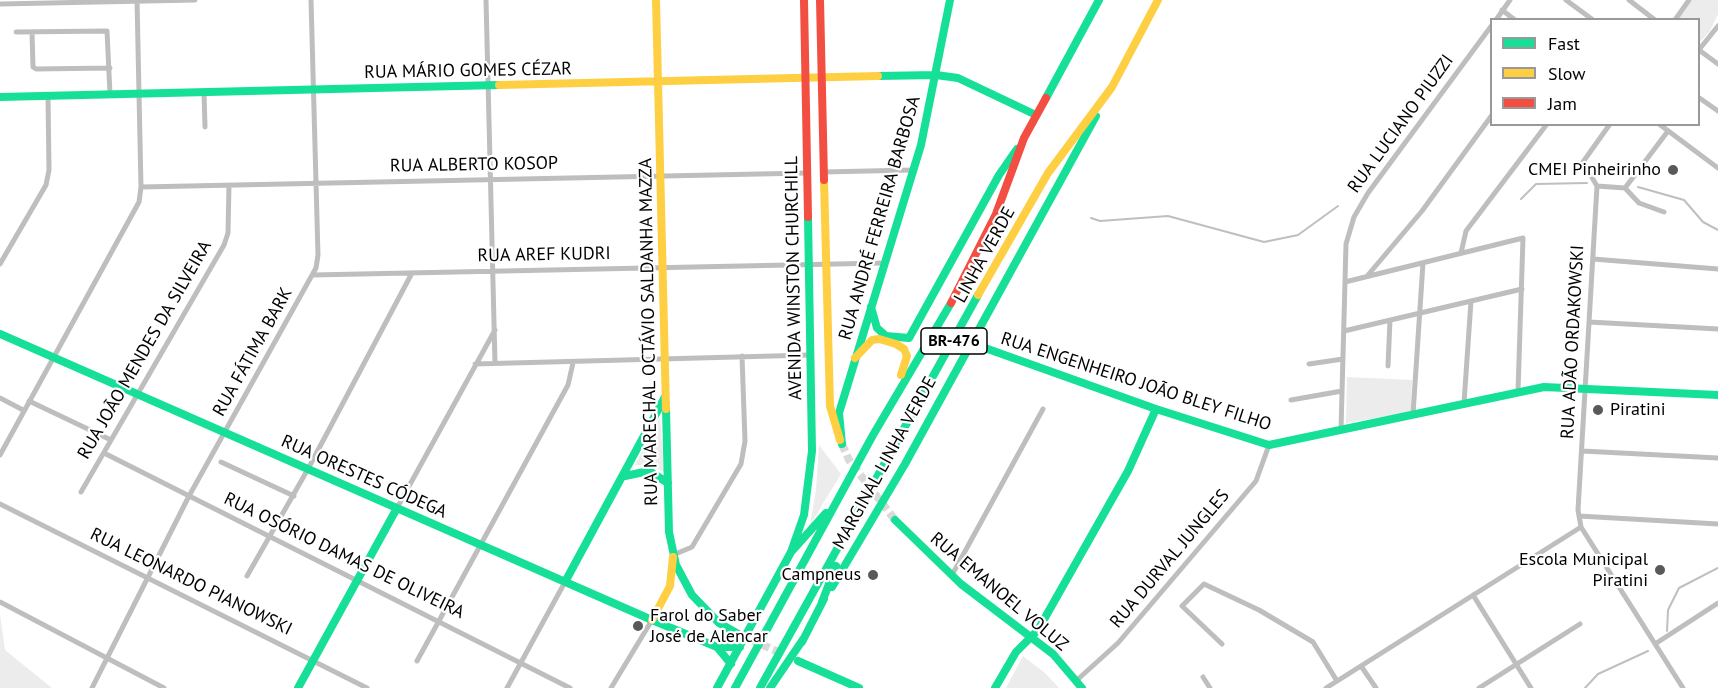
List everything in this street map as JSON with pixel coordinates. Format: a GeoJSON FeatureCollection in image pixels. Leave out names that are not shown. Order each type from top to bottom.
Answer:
{"type":"FeatureCollection","features":[{"type":"Feature","properties":{"kind":"main road","name":"RUA MARECHAL OCTÁVIO SALDANHA MAZZA"},"geometry":{"type":"LineString","coordinates":[[656,0],[668,521],[673,555],[685,585],[709,615],[740,635]]}},
{"type":"Feature","properties":{"kind":"main road","name":"AVENIDA WINSTON CHURCHILL"},"geometry":{"type":"LineString","coordinates":[[791,552],[804,515],[810,480],[804,0]]}},
{"type":"Feature","properties":{"kind":"main road","name":"AVENIDA WINSTON CHURCHILL"},"geometry":{"type":"LineString","coordinates":[[820,0],[830,406],[842,444]]}},
{"type":"Feature","properties":{"kind":"main road","name":"RUA ANDRÉ FERREIRA BARBOSA"},"geometry":{"type":"LineString","coordinates":[[842,444],[839,413],[913,171],[936,75],[950,0]]}},
{"type":"Feature","properties":{"kind":"main road","name":"LINHA VERDE"},"geometry":{"type":"LineString","coordinates":[[735,688],[836,501],[974,260],[996,214],[1024,138],[1099,0]]}},
{"type":"Feature","properties":{"kind":"main road","name":"LINHA VERDE"},"geometry":{"type":"LineString","coordinates":[[760,688],[1048,173],[1107,96],[1158,0]]}},
{"type":"Feature","properties":{"kind":"main road","name":"RUA MÁRIO GOMES CÉZAR"},"geometry":{"type":"LineString","coordinates":[[0,97],[936,75],[958,78],[1036,116]]}},
{"type":"Feature","properties":{"kind":"main road","name":"MARGINAL LINHA VERDE"},"geometry":{"type":"LineString","coordinates":[[776,688],[822,602],[905,464],[1107,96]]}},
{"type":"Feature","properties":{"kind":"main road"},"geometry":{"type":"LineString","coordinates":[[871,305],[872,317],[877,328],[886,336],[897,339],[909,338],[999,175],[1024,138]]}},
{"type":"Feature","properties":{"kind":"main road","name":"RUA ORESTES CÓDEGA"},"geometry":{"type":"LineString","coordinates":[[0,334],[652,620],[717,647],[740,647]]}},
{"type":"Feature","properties":{"kind":"main road"},"geometry":{"type":"LineString","coordinates":[[855,358],[865,344],[879,339],[896,344],[904,349],[907,356],[905,368],[874,425],[873,435]]}},
{"type":"Feature","properties":{"kind":"main road","name":"RUA ENGENHEIRO JOÃO BLEY FILHO"},"geometry":{"type":"LineString","coordinates":[[971,343],[1156,409],[1269,445],[1544,387],[1585,387],[1718,395]]}},
{"type":"Feature","properties":{"kind":"main road"},"geometry":{"type":"LineString","coordinates":[[565,582],[625,476],[666,397]]}},
{"type":"Feature","properties":{"kind":"main road"},"geometry":{"type":"LineString","coordinates":[[994,688],[1008,663],[1031,637],[1128,471],[1156,409]]}},
{"type":"Feature","properties":{"kind":"main road"},"geometry":{"type":"LineString","coordinates":[[625,476],[649,471],[668,483]]}},
{"type":"Feature","properties":{"kind":"main road"},"geometry":{"type":"LineString","coordinates":[[717,688],[791,552],[836,501]]}},
{"type":"Feature","properties":{"kind":"main road"},"geometry":{"type":"LineString","coordinates":[[298,688],[397,508]]}},
{"type":"Feature","properties":{"kind":"main road","name":"RUA EMANOEL VOLUZ"},"geometry":{"type":"LineString","coordinates":[[895,520],[952,575],[1031,637],[1077,680],[1082,688]]}},
{"type":"Feature","properties":{"kind":"main road"},"geometry":{"type":"LineString","coordinates":[[822,602],[847,534]]}},
{"type":"Feature","properties":{"kind":"main road"},"geometry":{"type":"LineString","coordinates":[[652,620],[670,586],[673,555]]}},
{"type":"Feature","properties":{"kind":"main road"},"geometry":{"type":"LineString","coordinates":[[670,586],[685,585]]}},
{"type":"Feature","properties":{"kind":"main road"},"geometry":{"type":"LineString","coordinates":[[770,688],[804,638]]}},
{"type":"Feature","properties":{"kind":"main road","name":"RUA ORESTES CÓDEGA"},"geometry":{"type":"LineString","coordinates":[[717,647],[731,664]]}},
{"type":"Feature","properties":{"kind":"main road"},"geometry":{"type":"LineString","coordinates":[[798,661],[859,688]]}},
{"type":"Feature","properties":{"kind":"street"},"geometry":{"type":"LineString","coordinates":[[0,4],[195,0]]}},
{"type":"Feature","properties":{"kind":"street","name":"RUA FÁTIMA BARK"},"geometry":{"type":"LineString","coordinates":[[92,688],[189,496],[313,275],[318,255],[311,0]]}},
{"type":"Feature","properties":{"kind":"street"},"geometry":{"type":"LineString","coordinates":[[486,0],[495,363]]}},
{"type":"Feature","properties":{"kind":"street"},"geometry":{"type":"LineString","coordinates":[[1497,18],[1510,0]]}},
{"type":"Feature","properties":{"kind":"street"},"geometry":{"type":"LineString","coordinates":[[1566,0],[1590,18]]}},
{"type":"Feature","properties":{"kind":"street"},"geometry":{"type":"LineString","coordinates":[[1629,0],[1652,18]]}},
{"type":"Feature","properties":{"kind":"street"},"geometry":{"type":"LineString","coordinates":[[1676,18],[1689,0]]}},
{"type":"Feature","properties":{"kind":"street"},"geometry":{"type":"LineString","coordinates":[[0,455],[28,401],[132,218],[141,187],[137,1]]}},
{"type":"Feature","properties":{"kind":"street"},"geometry":{"type":"LineString","coordinates":[[1502,10],[1512,18]]}},
{"type":"Feature","properties":{"kind":"street","name":"RUA LUCIANO PIUZZI"},"geometry":{"type":"LineString","coordinates":[[1341,430],[1346,244],[1354,217],[1368,193],[1490,26]]}},
{"type":"Feature","properties":{"kind":"street"},"geometry":{"type":"LineString","coordinates":[[1700,49],[1718,26]]}},
{"type":"Feature","properties":{"kind":"street"},"geometry":{"type":"LineString","coordinates":[[16,32],[107,31],[110,94]]}},
{"type":"Feature","properties":{"kind":"street"},"geometry":{"type":"LineString","coordinates":[[32,32],[33,67],[36,69],[110,68]]}},
{"type":"Feature","properties":{"kind":"street"},"geometry":{"type":"LineString","coordinates":[[1700,51],[1718,64]]}},
{"type":"Feature","properties":{"kind":"street"},"geometry":{"type":"LineString","coordinates":[[204,92],[205,127]]}},
{"type":"Feature","properties":{"kind":"street"},"geometry":{"type":"LineString","coordinates":[[0,264],[46,185],[49,170],[48,96]]}},
{"type":"Feature","properties":{"kind":"street"},"geometry":{"type":"LineString","coordinates":[[1700,98],[1718,111]]}},
{"type":"Feature","properties":{"kind":"street"},"geometry":{"type":"LineString","coordinates":[[1367,277],[1422,211],[1490,116]]}},
{"type":"Feature","properties":{"kind":"street"},"geometry":{"type":"LineString","coordinates":[[1461,253],[1466,231],[1545,126]]}},
{"type":"Feature","properties":{"kind":"street"},"geometry":{"type":"LineString","coordinates":[[1609,126],[1583,162],[1597,186],[1625,188],[1640,203],[1664,212]]}},
{"type":"Feature","properties":{"kind":"street"},"geometry":{"type":"LineString","coordinates":[[1662,126],[1718,168]]}},
{"type":"Feature","properties":{"kind":"street"},"geometry":{"type":"LineString","coordinates":[[1625,188],[1668,131]]}},
{"type":"Feature","properties":{"kind":"street"},"geometry":{"type":"LineString","coordinates":[[824,172],[913,171]]}},
{"type":"Feature","properties":{"kind":"street","name":"RUA ALBERTO KOSOP"},"geometry":{"type":"LineString","coordinates":[[141,187],[807,173]]}},
{"type":"Feature","properties":{"kind":"street","name":"RUA JOÃO MENDES DA SILVEIRA"},"geometry":{"type":"LineString","coordinates":[[81,492],[224,245],[228,233],[229,185]]}},
{"type":"Feature","properties":{"kind":"street","name":"RUA ADÃO ORDAKOWSKI"},"geometry":{"type":"LineString","coordinates":[[1581,527],[1579,516],[1585,387],[1597,186]]}},
{"type":"Feature","properties":{"kind":"street"},"geometry":{"type":"LineString","coordinates":[[1345,282],[1523,238],[1518,392]]}},
{"type":"Feature","properties":{"kind":"street"},"geometry":{"type":"LineString","coordinates":[[1593,259],[1718,269]]}},
{"type":"Feature","properties":{"kind":"street","name":"RUA AREF KUDRI"},"geometry":{"type":"LineString","coordinates":[[313,275],[884,263]]}},
{"type":"Feature","properties":{"kind":"street"},"geometry":{"type":"LineString","coordinates":[[1413,414],[1424,263]]}},
{"type":"Feature","properties":{"kind":"street"},"geometry":{"type":"LineString","coordinates":[[247,576],[294,495],[412,273]]}},
{"type":"Feature","properties":{"kind":"street"},"geometry":{"type":"LineString","coordinates":[[1344,331],[1522,289]]}},
{"type":"Feature","properties":{"kind":"street"},"geometry":{"type":"LineString","coordinates":[[1464,403],[1471,301]]}},
{"type":"Feature","properties":{"kind":"street"},"geometry":{"type":"LineString","coordinates":[[1388,366],[1390,320]]}},
{"type":"Feature","properties":{"kind":"street"},"geometry":{"type":"LineString","coordinates":[[1589,322],[1718,329]]}},
{"type":"Feature","properties":{"kind":"street"},"geometry":{"type":"LineString","coordinates":[[397,508],[495,330]]}},
{"type":"Feature","properties":{"kind":"street"},"geometry":{"type":"LineString","coordinates":[[476,363],[573,363],[665,358],[810,355]]}},
{"type":"Feature","properties":{"kind":"street"},"geometry":{"type":"LineString","coordinates":[[673,555],[693,547],[741,464],[745,441],[742,356]]}},
{"type":"Feature","properties":{"kind":"street"},"geometry":{"type":"LineString","coordinates":[[1309,364],[1343,359]]}},
{"type":"Feature","properties":{"kind":"street"},"geometry":{"type":"LineString","coordinates":[[417,661],[568,385],[573,363]]}},
{"type":"Feature","properties":{"kind":"street"},"geometry":{"type":"LineString","coordinates":[[1291,400],[1342,391]]}},
{"type":"Feature","properties":{"kind":"street"},"geometry":{"type":"LineString","coordinates":[[0,398],[23,410]]}},
{"type":"Feature","properties":{"kind":"street"},"geometry":{"type":"LineString","coordinates":[[28,401],[111,440]]}},
{"type":"Feature","properties":{"kind":"street"},"geometry":{"type":"LineString","coordinates":[[952,575],[1043,409]]}},
{"type":"Feature","properties":{"kind":"street","name":"RUA DURVAL JUNGLES"},"geometry":{"type":"LineString","coordinates":[[1077,680],[1118,644],[1256,481],[1269,445]]}},
{"type":"Feature","properties":{"kind":"street"},"geometry":{"type":"LineString","coordinates":[[1582,451],[1718,458]]}},
{"type":"Feature","properties":{"kind":"street","name":"RUA OSÓRIO DAMAS DE OLIVEIRA"},"geometry":{"type":"LineString","coordinates":[[104,453],[570,688]]}},
{"type":"Feature","properties":{"kind":"street"},"geometry":{"type":"LineString","coordinates":[[221,462],[294,495]]}},
{"type":"Feature","properties":{"kind":"street","name":"RUA LEONARDO PIANOWSKI"},"geometry":{"type":"LineString","coordinates":[[0,504],[368,688]]}},
{"type":"Feature","properties":{"kind":"street"},"geometry":{"type":"LineString","coordinates":[[1579,516],[1718,524]]}},
{"type":"Feature","properties":{"kind":"street"},"geometry":{"type":"LineString","coordinates":[[1326,688],[1581,527],[1683,688]]}},
{"type":"Feature","properties":{"kind":"street"},"geometry":{"type":"LineString","coordinates":[[507,688],[565,582]]}},
{"type":"Feature","properties":{"kind":"street"},"geometry":{"type":"LineString","coordinates":[[1222,644],[1182,606],[1204,584],[1259,610],[1313,642],[1337,681]]}},
{"type":"Feature","properties":{"kind":"street"},"geometry":{"type":"LineString","coordinates":[[1473,595],[1531,688]]}},
{"type":"Feature","properties":{"kind":"street"},"geometry":{"type":"LineString","coordinates":[[0,602],[164,688]]}},
{"type":"Feature","properties":{"kind":"street"},"geometry":{"type":"LineString","coordinates":[[1655,644],[1718,603]]}},
{"type":"Feature","properties":{"kind":"street"},"geometry":{"type":"LineString","coordinates":[[611,688],[652,620]]}},
{"type":"Feature","properties":{"kind":"street"},"geometry":{"type":"LineString","coordinates":[[1479,688],[1580,624]]}},
{"type":"Feature","properties":{"kind":"street"},"geometry":{"type":"LineString","coordinates":[[1361,666],[1376,688]]}},
{"type":"Feature","properties":{"kind":"street"},"geometry":{"type":"LineString","coordinates":[[1203,677],[1210,688]]}},
{"type":"Feature","properties":{"kind":"shaded area"},"geometry":{"type":"Polygon","coordinates":[[[1692,0],[1718,0],[1718,14],[1710,31],[1700,42],[1700,18],[1679,18],[1692,0]]]}},
{"type":"Feature","properties":{"kind":"shaded area"},"geometry":{"type":"Polygon","coordinates":[[[1347,377],[1412,380],[1411,412],[1346,423],[1347,377]]]}},
{"type":"Feature","properties":{"kind":"shaded area"},"geometry":{"type":"Polygon","coordinates":[[[660,417],[664,472],[649,465],[635,465],[660,417]]]}},
{"type":"Feature","properties":{"kind":"shaded area"},"geometry":{"type":"Polygon","coordinates":[[[819,445],[841,474],[810,525],[816,489],[819,445]]]}},
{"type":"Feature","properties":{"kind":"shaded area"},"geometry":{"type":"Polygon","coordinates":[[[0,614],[5,650],[52,688],[0,688],[0,614]]]}},
{"type":"Feature","properties":{"kind":"shaded area"},"geometry":{"type":"Polygon","coordinates":[[[1023,656],[1045,673],[1059,688],[1006,688],[1023,656]]]}},
{"type":"Feature","properties":{"kind":"waterway"},"geometry":{"type":"LineString","coordinates":[[1521,199],[1536,184],[1587,183]]}},
{"type":"Feature","properties":{"kind":"waterway"},"geometry":{"type":"LineString","coordinates":[[1638,187],[1684,200],[1703,222],[1718,230]]}},
{"type":"Feature","properties":{"kind":"waterway"},"geometry":{"type":"LineString","coordinates":[[1091,218],[1100,221],[1168,216],[1264,242],[1298,235],[1338,206]]}},
{"type":"Feature","properties":{"kind":"waterway"},"geometry":{"type":"LineString","coordinates":[[1667,631],[1668,610],[1679,588],[1718,568]]}},
{"type":"Feature","properties":{"kind":"waterway"},"geometry":{"type":"LineString","coordinates":[[1585,688],[1598,674],[1648,651]]}},
{"type":"Feature","properties":{"kind":"tunnel"},"geometry":{"type":"LineString","coordinates":[[842,444],[849,460],[895,520]]}},
{"type":"Feature","properties":{"kind":"tunnel"},"geometry":{"type":"LineString","coordinates":[[740,635],[783,654]]}},
{"type":"Feature","properties":{"kind":"traffic: fast"},"geometry":{"type":"LineString","coordinates":[[842,444],[839,413],[921,145],[950,0]]}},
{"type":"Feature","properties":{"kind":"traffic: fast"},"geometry":{"type":"LineString","coordinates":[[1046,98],[1099,0]]}},
{"type":"Feature","properties":{"kind":"traffic: fast"},"geometry":{"type":"LineString","coordinates":[[878,76],[936,75],[958,78],[1036,115]]}},
{"type":"Feature","properties":{"kind":"traffic: fast"},"geometry":{"type":"LineString","coordinates":[[0,97],[499,85]]}},
{"type":"Feature","properties":{"kind":"traffic: fast"},"geometry":{"type":"LineString","coordinates":[[832,587],[905,464],[1096,116]]}},
{"type":"Feature","properties":{"kind":"traffic: fast"},"geometry":{"type":"LineString","coordinates":[[871,307],[877,328],[886,336],[909,338],[999,175],[1017,149]]}},
{"type":"Feature","properties":{"kind":"traffic: fast"},"geometry":{"type":"LineString","coordinates":[[717,688],[791,552],[804,515],[812,451],[808,217]]}},
{"type":"Feature","properties":{"kind":"traffic: fast"},"geometry":{"type":"LineString","coordinates":[[760,688],[978,295]]}},
{"type":"Feature","properties":{"kind":"traffic: fast"},"geometry":{"type":"LineString","coordinates":[[735,688],[873,435],[951,303]]}},
{"type":"Feature","properties":{"kind":"traffic: fast"},"geometry":{"type":"LineString","coordinates":[[0,334],[652,620],[717,647],[740,647]]}},
{"type":"Feature","properties":{"kind":"traffic: fast"},"geometry":{"type":"LineString","coordinates":[[971,343],[1156,409],[1269,445],[1544,387],[1718,395]]}},
{"type":"Feature","properties":{"kind":"traffic: fast"},"geometry":{"type":"LineString","coordinates":[[565,582],[665,397]]}},
{"type":"Feature","properties":{"kind":"traffic: fast"},"geometry":{"type":"LineString","coordinates":[[666,409],[669,532],[676,565],[692,595],[719,623],[740,635]]}},
{"type":"Feature","properties":{"kind":"traffic: fast"},"geometry":{"type":"LineString","coordinates":[[995,688],[1016,652],[1038,630],[1128,471],[1156,409]]}},
{"type":"Feature","properties":{"kind":"traffic: fast"},"geometry":{"type":"LineString","coordinates":[[625,476],[649,471],[668,483]]}},
{"type":"Feature","properties":{"kind":"traffic: fast"},"geometry":{"type":"LineString","coordinates":[[298,688],[397,508]]}},
{"type":"Feature","properties":{"kind":"traffic: fast"},"geometry":{"type":"LineString","coordinates":[[791,552],[826,513]]}},
{"type":"Feature","properties":{"kind":"traffic: fast"},"geometry":{"type":"LineString","coordinates":[[895,520],[961,584],[1053,654],[1082,688]]}},
{"type":"Feature","properties":{"kind":"traffic: fast"},"geometry":{"type":"LineString","coordinates":[[822,602],[836,566]]}},
{"type":"Feature","properties":{"kind":"traffic: fast"},"geometry":{"type":"LineString","coordinates":[[802,642],[824,599]]}},
{"type":"Feature","properties":{"kind":"traffic: fast"},"geometry":{"type":"LineString","coordinates":[[770,688],[804,638]]}},
{"type":"Feature","properties":{"kind":"traffic: fast"},"geometry":{"type":"LineString","coordinates":[[717,647],[731,664]]}},
{"type":"Feature","properties":{"kind":"traffic: fast"},"geometry":{"type":"LineString","coordinates":[[798,661],[859,688]]}},
{"type":"Feature","properties":{"kind":"traffic: slow"},"geometry":{"type":"LineString","coordinates":[[656,0],[666,409]]}},
{"type":"Feature","properties":{"kind":"traffic: slow"},"geometry":{"type":"LineString","coordinates":[[978,295],[1048,173],[1112,87],[1158,0]]}},
{"type":"Feature","properties":{"kind":"traffic: slow"},"geometry":{"type":"LineString","coordinates":[[499,85],[878,76]]}},
{"type":"Feature","properties":{"kind":"traffic: slow"},"geometry":{"type":"LineString","coordinates":[[824,180],[830,406],[840,440]]}},
{"type":"Feature","properties":{"kind":"traffic: slow"},"geometry":{"type":"LineString","coordinates":[[855,358],[872,340],[879,339],[896,344],[904,349],[907,356],[901,375]]}},
{"type":"Feature","properties":{"kind":"traffic: slow"},"geometry":{"type":"LineString","coordinates":[[652,620],[670,586],[673,557]]}},
{"type":"Feature","properties":{"kind":"traffic: jam"},"geometry":{"type":"LineString","coordinates":[[804,0],[808,217]]}},
{"type":"Feature","properties":{"kind":"traffic: jam"},"geometry":{"type":"LineString","coordinates":[[820,0],[824,180]]}},
{"type":"Feature","properties":{"kind":"traffic: jam"},"geometry":{"type":"LineString","coordinates":[[951,303],[996,214],[1024,138],[1046,98]]}},
{"type":"Feature","properties":{"kind":"place","name":"CMEI Pinheirinho"},"geometry":{"type":"Point","coordinates":[1673,170]}},
{"type":"Feature","properties":{"kind":"place","name":"Piratini"},"geometry":{"type":"Point","coordinates":[1598,410]}},
{"type":"Feature","properties":{"kind":"place","name":"Escola Municipal Piratini"},"geometry":{"type":"Point","coordinates":[1660,570]}},
{"type":"Feature","properties":{"kind":"place","name":"Campneus"},"geometry":{"type":"Point","coordinates":[873,575]}},
{"type":"Feature","properties":{"kind":"place","name":"Farol do Saber José de Alencar"},"geometry":{"type":"Point","coordinates":[638,626]}}]}
